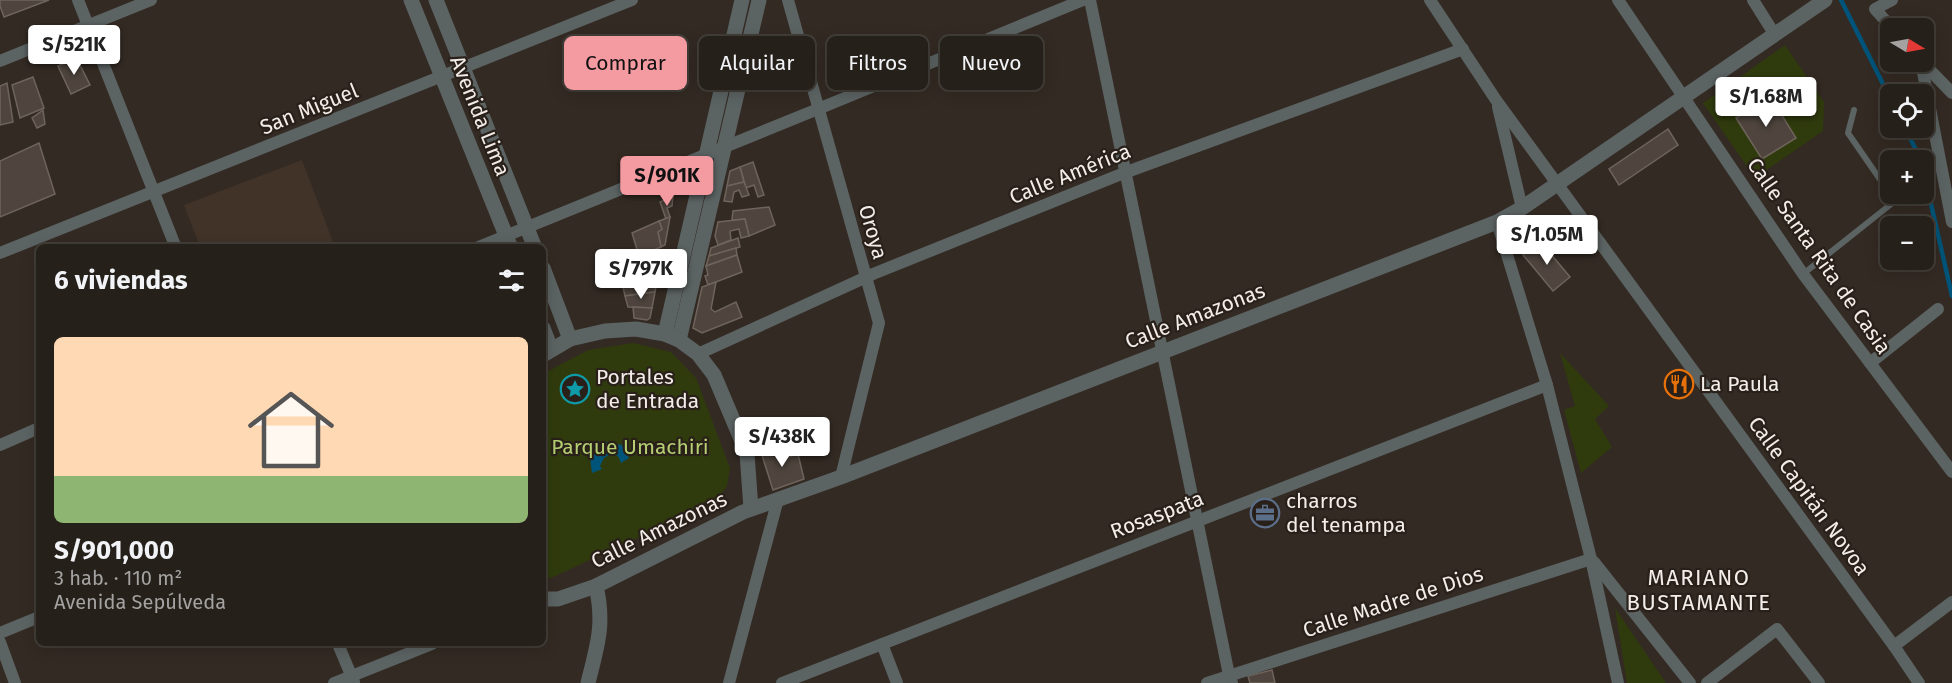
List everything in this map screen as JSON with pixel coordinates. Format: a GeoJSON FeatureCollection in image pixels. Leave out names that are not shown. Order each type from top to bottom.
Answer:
{"type":"FeatureCollection","features":[{"type":"Feature","properties":{"kind":"street"},"geometry":{"type":"LineString","coordinates":[[78,0],[174,244]]}},
{"type":"Feature","properties":{"kind":"street"},"geometry":{"type":"LineString","coordinates":[[0,61],[151,0]]}},
{"type":"Feature","properties":{"kind":"street","name":"Avenida Lima"},"geometry":{"type":"LineString","coordinates":[[411,0],[509,241]]}},
{"type":"Feature","properties":{"kind":"street","name":"Avenida Lima"},"geometry":{"type":"LineString","coordinates":[[436,0],[533,244]]}},
{"type":"Feature","properties":{"kind":"street","name":"San Miguel"},"geometry":{"type":"LineString","coordinates":[[0,253],[632,0]]}},
{"type":"Feature","properties":{"kind":"street"},"geometry":{"type":"LineString","coordinates":[[672,337],[706,154],[742,0]]}},
{"type":"Feature","properties":{"kind":"street"},"geometry":{"type":"LineString","coordinates":[[672,337],[724,148],[759,0]]}},
{"type":"Feature","properties":{"kind":"street","name":"Oroya"},"geometry":{"type":"LineString","coordinates":[[788,0],[879,323],[841,477]]}},
{"type":"Feature","properties":{"kind":"street"},"geometry":{"type":"LineString","coordinates":[[509,241],[527,227],[1083,0]]}},
{"type":"Feature","properties":{"kind":"street"},"geometry":{"type":"LineString","coordinates":[[1090,0],[1230,679]]}},
{"type":"Feature","properties":{"kind":"street","name":"Calle Capitán Novoa"},"geometry":{"type":"LineString","coordinates":[[1430,0],[1496,100],[1919,683]]}},
{"type":"Feature","properties":{"kind":"street","name":"Calle Santa Rita de Casia"},"geometry":{"type":"LineString","coordinates":[[1618,0],[1803,274],[1952,472]]}},
{"type":"Feature","properties":{"kind":"street"},"geometry":{"type":"LineString","coordinates":[[1753,0],[1775,35]]}},
{"type":"Feature","properties":{"kind":"street","name":"Calle Amazonas"},"geometry":{"type":"LineString","coordinates":[[546,599],[558,599],[596,586],[750,509],[841,477],[1497,222],[1522,208],[1825,0]]}},
{"type":"Feature","properties":{"kind":"street"},"geometry":{"type":"LineString","coordinates":[[1883,18],[1875,9],[1892,0]]}},
{"type":"Feature","properties":{"kind":"street","name":"Calle América"},"geometry":{"type":"LineString","coordinates":[[698,354],[866,277],[1124,173],[1463,49]]}},
{"type":"Feature","properties":{"kind":"street"},"geometry":{"type":"LineString","coordinates":[[1924,72],[1952,222]]}},
{"type":"Feature","properties":{"kind":"street"},"geometry":{"type":"LineString","coordinates":[[1932,72],[1952,93]]}},
{"type":"Feature","properties":{"kind":"street","name":"Calle Capitán Novoa"},"geometry":{"type":"LineString","coordinates":[[1496,100],[1522,208]]}},
{"type":"Feature","properties":{"kind":"street"},"geometry":{"type":"LineString","coordinates":[[1497,222],[1547,385],[1592,559],[1618,683]]}},
{"type":"Feature","properties":{"kind":"street"},"geometry":{"type":"LineString","coordinates":[[546,276],[570,339]]}},
{"type":"Feature","properties":{"kind":"street"},"geometry":{"type":"LineString","coordinates":[[1870,363],[1938,309]]}},
{"type":"Feature","properties":{"kind":"street"},"geometry":{"type":"LineString","coordinates":[[547,352],[570,339],[605,331],[636,329],[672,337],[698,354],[714,375],[747,453],[750,509]]}},
{"type":"Feature","properties":{"kind":"street","name":"Rosaspata"},"geometry":{"type":"LineString","coordinates":[[782,683],[1547,385]]}},
{"type":"Feature","properties":{"kind":"street"},"geometry":{"type":"LineString","coordinates":[[0,445],[36,429]]}},
{"type":"Feature","properties":{"kind":"street"},"geometry":{"type":"LineString","coordinates":[[729,683],[778,499]]}},
{"type":"Feature","properties":{"kind":"street"},"geometry":{"type":"LineString","coordinates":[[1592,559],[1690,683]]}},
{"type":"Feature","properties":{"kind":"street","name":"Calle Madre de Dios"},"geometry":{"type":"LineString","coordinates":[[1207,683],[1230,679],[1592,559]]}},
{"type":"Feature","properties":{"kind":"street"},"geometry":{"type":"LineString","coordinates":[[588,683],[601,627],[596,586]]}},
{"type":"Feature","properties":{"kind":"street"},"geometry":{"type":"LineString","coordinates":[[1894,646],[1952,602]]}},
{"type":"Feature","properties":{"kind":"street"},"geometry":{"type":"LineString","coordinates":[[0,633],[36,618]]}},
{"type":"Feature","properties":{"kind":"street"},"geometry":{"type":"LineString","coordinates":[[1707,683],[1777,629],[1819,683]]}},
{"type":"Feature","properties":{"kind":"street"},"geometry":{"type":"LineString","coordinates":[[0,642],[15,683]]}},
{"type":"Feature","properties":{"kind":"street"},"geometry":{"type":"LineString","coordinates":[[882,644],[897,683]]}},
{"type":"Feature","properties":{"kind":"street"},"geometry":{"type":"LineString","coordinates":[[339,646],[352,679]]}},
{"type":"Feature","properties":{"kind":"street"},"geometry":{"type":"LineString","coordinates":[[334,683],[352,679],[427,646]]}},
{"type":"Feature","properties":{"kind":"lane"},"geometry":{"type":"LineString","coordinates":[[1803,274],[1894,201],[1848,133],[1854,110]]}},
{"type":"Feature","properties":{"kind":"shaded area"},"geometry":{"type":"Polygon","coordinates":[[[302,160],[334,244],[199,244],[184,205],[302,160]]]}},
{"type":"Feature","properties":{"kind":"green space"},"geometry":{"type":"Polygon","coordinates":[[[1785,45],[1824,102],[1823,131],[1755,178],[1703,103],[1785,45]]]}},
{"type":"Feature","properties":{"kind":"green space","name":"Parque Umachiri"},"geometry":{"type":"Polygon","coordinates":[[[633,343],[671,352],[696,378],[730,468],[727,486],[715,502],[551,578],[546,577],[546,372],[588,350],[633,343]]]}},
{"type":"Feature","properties":{"kind":"green space"},"geometry":{"type":"Polygon","coordinates":[[[1560,353],[1609,406],[1595,419],[1612,447],[1581,473],[1564,410],[1575,406],[1560,353]]]}},
{"type":"Feature","properties":{"kind":"green space"},"geometry":{"type":"Polygon","coordinates":[[[1615,608],[1666,683],[1627,683],[1615,608]]]}},
{"type":"Feature","properties":{"kind":"water"},"geometry":{"type":"Polygon","coordinates":[[[605,442],[622,445],[629,458],[621,463],[618,456],[611,454],[604,458],[600,466],[602,469],[592,473],[590,457],[598,445],[605,442]]]}},
{"type":"Feature","properties":{"kind":"building"},"geometry":{"type":"Polygon","coordinates":[[[0,0],[49,0],[4,17],[0,0]]]}},
{"type":"Feature","properties":{"kind":"building"},"geometry":{"type":"Polygon","coordinates":[[[76,57],[90,85],[71,94],[58,66],[76,57]]]}},
{"type":"Feature","properties":{"kind":"building"},"geometry":{"type":"Polygon","coordinates":[[[33,77],[44,108],[20,118],[12,85],[33,77]]]}},
{"type":"Feature","properties":{"kind":"building"},"geometry":{"type":"Polygon","coordinates":[[[7,83],[13,122],[0,125],[0,86],[7,83]]]}},
{"type":"Feature","properties":{"kind":"building"},"geometry":{"type":"Polygon","coordinates":[[[1770,96],[1796,138],[1762,159],[1736,118],[1770,96]]]}},
{"type":"Feature","properties":{"kind":"building"},"geometry":{"type":"Polygon","coordinates":[[[43,110],[45,124],[37,128],[32,118],[43,110]]]}},
{"type":"Feature","properties":{"kind":"building"},"geometry":{"type":"Polygon","coordinates":[[[1668,129],[1678,145],[1619,185],[1609,169],[1668,129]]]}},
{"type":"Feature","properties":{"kind":"building"},"geometry":{"type":"Polygon","coordinates":[[[39,143],[55,194],[0,217],[0,161],[39,143]]]}},
{"type":"Feature","properties":{"kind":"building"},"geometry":{"type":"Polygon","coordinates":[[[753,162],[764,195],[758,197],[754,185],[746,188],[740,167],[753,162]]]}},
{"type":"Feature","properties":{"kind":"building"},"geometry":{"type":"Polygon","coordinates":[[[740,167],[744,182],[727,186],[730,171],[740,167]]]}},
{"type":"Feature","properties":{"kind":"building"},"geometry":{"type":"Polygon","coordinates":[[[744,182],[749,195],[742,197],[739,190],[734,192],[732,202],[724,201],[727,186],[744,182]]]}},
{"type":"Feature","properties":{"kind":"building"},"geometry":{"type":"Polygon","coordinates":[[[673,197],[672,206],[667,208],[670,217],[666,219],[660,202],[673,197]]]}},
{"type":"Feature","properties":{"kind":"building"},"geometry":{"type":"Polygon","coordinates":[[[769,207],[775,225],[749,236],[745,219],[732,220],[733,211],[769,207]]]}},
{"type":"Feature","properties":{"kind":"building"},"geometry":{"type":"Polygon","coordinates":[[[670,217],[665,245],[661,247],[658,232],[662,229],[659,221],[670,217]]]}},
{"type":"Feature","properties":{"kind":"building"},"geometry":{"type":"Polygon","coordinates":[[[745,219],[749,236],[741,238],[739,229],[730,231],[731,240],[718,245],[715,236],[718,222],[745,219]]]}},
{"type":"Feature","properties":{"kind":"building"},"geometry":{"type":"Polygon","coordinates":[[[659,221],[662,229],[658,232],[661,247],[639,256],[632,233],[659,221]]]}},
{"type":"Feature","properties":{"kind":"building"},"geometry":{"type":"Polygon","coordinates":[[[738,238],[740,247],[709,256],[711,248],[738,238]]]}},
{"type":"Feature","properties":{"kind":"building"},"geometry":{"type":"Polygon","coordinates":[[[1540,241],[1570,277],[1553,291],[1523,255],[1540,241]]]}},
{"type":"Feature","properties":{"kind":"building"},"geometry":{"type":"Polygon","coordinates":[[[736,248],[737,255],[706,266],[709,256],[736,248]]]}},
{"type":"Feature","properties":{"kind":"building"},"geometry":{"type":"Polygon","coordinates":[[[657,249],[662,259],[656,261],[657,268],[660,267],[659,272],[625,281],[620,267],[657,249]]]}},
{"type":"Feature","properties":{"kind":"building"},"geometry":{"type":"Polygon","coordinates":[[[737,255],[742,272],[708,285],[705,276],[708,275],[706,266],[737,255]]]}},
{"type":"Feature","properties":{"kind":"building"},"geometry":{"type":"Polygon","coordinates":[[[659,272],[655,292],[625,296],[622,282],[659,272]]]}},
{"type":"Feature","properties":{"kind":"building"},"geometry":{"type":"Polygon","coordinates":[[[716,282],[711,309],[715,312],[736,302],[742,317],[702,333],[693,328],[702,287],[716,282]]]}},
{"type":"Feature","properties":{"kind":"building"},"geometry":{"type":"Polygon","coordinates":[[[655,292],[652,308],[628,307],[625,296],[655,292]]]}},
{"type":"Feature","properties":{"kind":"building"},"geometry":{"type":"Polygon","coordinates":[[[633,307],[652,308],[650,318],[647,320],[634,318],[633,307]]]}},
{"type":"Feature","properties":{"kind":"building"},"geometry":{"type":"Polygon","coordinates":[[[776,443],[781,459],[798,454],[804,479],[773,490],[761,452],[776,443]]]}},
{"type":"Feature","properties":{"kind":"building"},"geometry":{"type":"Polygon","coordinates":[[[1272,670],[1275,683],[1250,683],[1248,676],[1272,670]]]}},
{"type":"Feature","properties":{"kind":"waterway"},"geometry":{"type":"LineString","coordinates":[[1841,0],[1883,84]]}},
{"type":"Feature","properties":{"kind":"waterway"},"geometry":{"type":"LineString","coordinates":[[1910,138],[1916,150]]}},
{"type":"Feature","properties":{"kind":"waterway"},"geometry":{"type":"LineString","coordinates":[[1931,204],[1952,296]]}},
{"type":"Feature","properties":{"kind":"place","name":"La Paula"},"geometry":{"type":"Point","coordinates":[1679,384]}},
{"type":"Feature","properties":{"kind":"place","name":"Portales de Entrada"},"geometry":{"type":"Point","coordinates":[575,389]}},
{"type":"Feature","properties":{"kind":"place","name":"charros del tenampa"},"geometry":{"type":"Point","coordinates":[1265,513]}},
{"type":"Feature","properties":{"kind":"district","name":"MARIANO BUSTAMANTE"},"geometry":{"type":"Point","coordinates":[1699,590]}}]}
